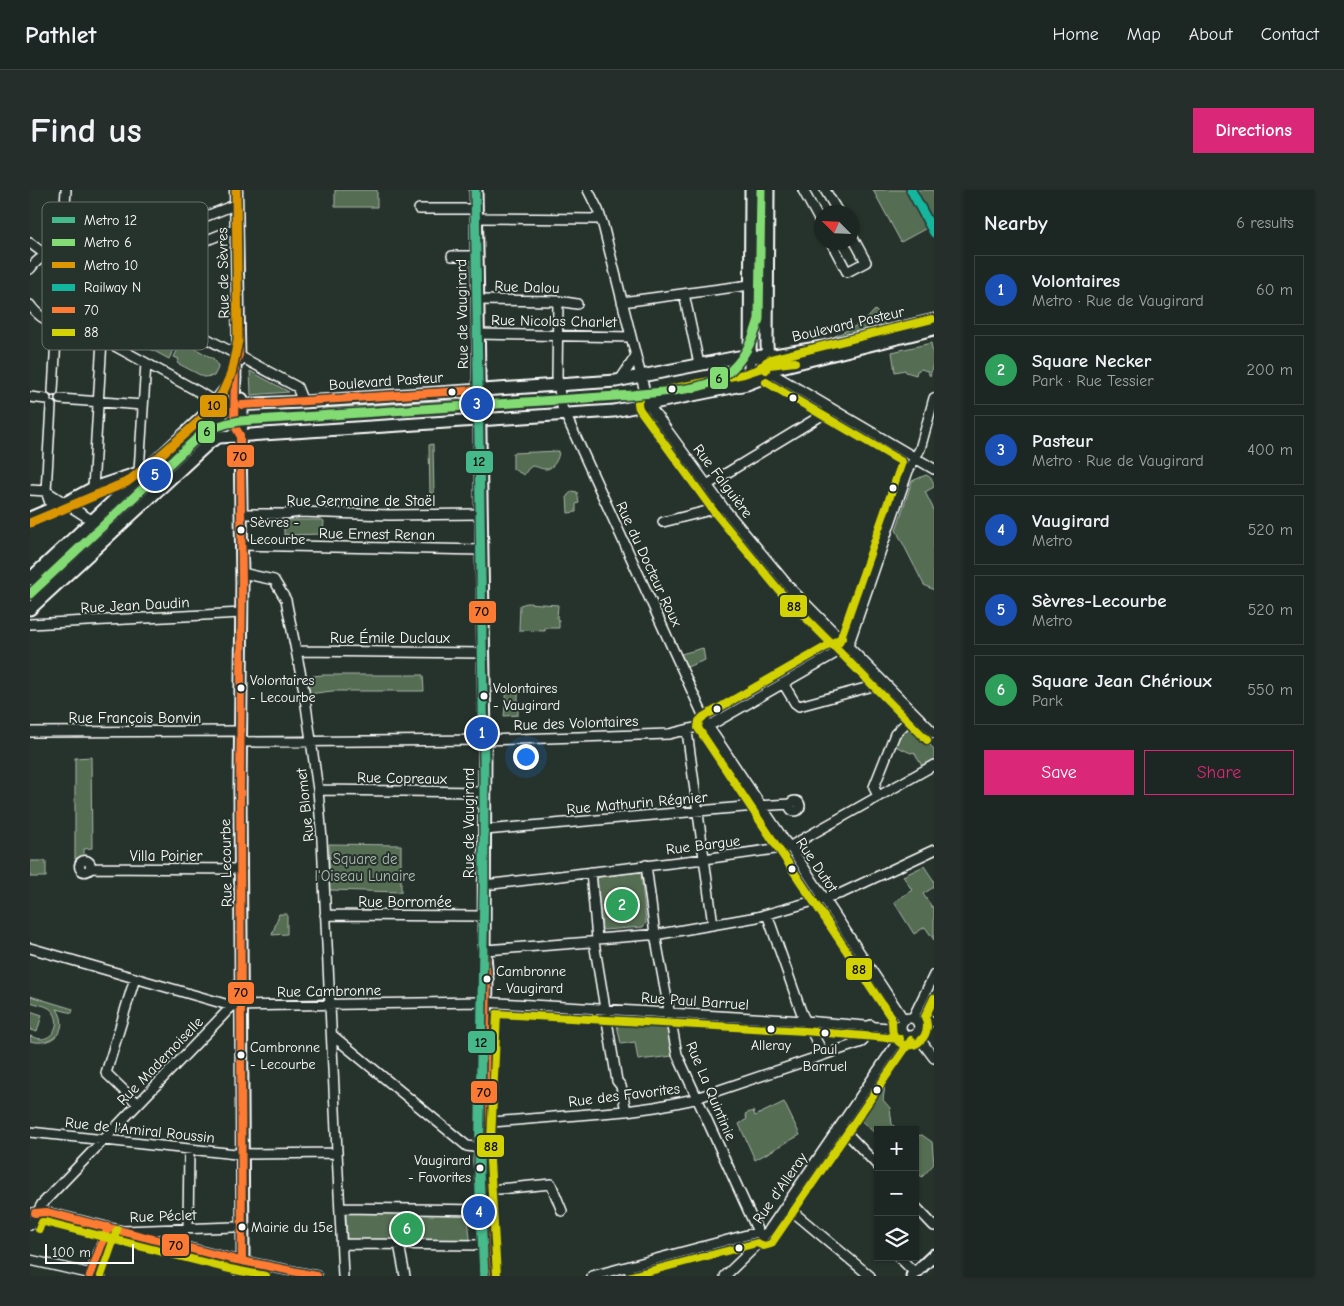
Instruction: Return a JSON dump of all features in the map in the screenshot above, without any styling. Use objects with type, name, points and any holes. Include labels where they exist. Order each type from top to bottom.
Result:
[{"type":"main road","name":"Rue de Sèvres","points":[[234,421],[238,405],[239,355],[236,190]]},
{"type":"main road","name":"Rue de Vaugirard","points":[[476,190],[485,740],[484,950],[487,966],[480,1148],[485,1191],[487,1276]]},
{"type":"main road","points":[[751,190],[750,368],[752,372],[768,374],[768,190]]},
{"type":"main road","name":"Boulevard Pasteur","points":[[214,402],[218,405],[238,405],[303,402],[620,380],[738,357],[768,356],[823,347],[933,324]]},
{"type":"main road","name":"Boulevard Pasteur","points":[[30,609],[211,441],[223,436],[614,411],[744,385],[768,374],[933,324]]},
{"type":"main road","name":"Rue de Sèvres","points":[[239,355],[235,365],[235,378],[242,425],[240,435]]},
{"type":"main road","points":[[30,578],[93,521],[142,471],[206,414],[235,378]]},
{"type":"main road","name":"Rue Lecourbe","points":[[234,421],[234,425],[240,435],[242,545],[242,870],[237,1006],[242,1154],[241,1276]]},
{"type":"main road","points":[[30,518],[65,503],[93,488],[142,471]]},
{"type":"main road","points":[[914,1274],[934,1255]]},
{"type":"street","name":"Rue Falguière","points":[[588,190],[600,218],[648,404],[723,507],[791,589],[934,733]]},
{"type":"street","points":[[803,190],[814,210]]},
{"type":"street","points":[[825,190],[834,205]]},
{"type":"street","points":[[208,215],[237,204]]},
{"type":"street","points":[[419,209],[600,218]]},
{"type":"street","points":[[208,240],[237,228]]},
{"type":"street","points":[[30,243],[42,252]]},
{"type":"street","points":[[835,250],[847,272],[866,262],[859,249]]},
{"type":"street","points":[[452,256],[476,256]]},
{"type":"street","points":[[30,269],[42,258]]},
{"type":"street","points":[[622,302],[750,285]]},
{"type":"street","points":[[684,294],[698,364]]},
{"type":"street","name":"Rue Dalou","points":[[477,300],[558,301],[577,304]]},
{"type":"street","name":"Rue du Docteur Roux","points":[[558,301],[558,385],[565,414],[708,726]]},
{"type":"street","name":"Rue Nicolas Charlet","points":[[477,334],[630,337]]},
{"type":"street","points":[[208,339],[297,387],[303,402]]},
{"type":"street","points":[[53,391],[55,350]]},
{"type":"street","points":[[93,488],[101,350]]},
{"type":"street","points":[[121,350],[214,402]]},
{"type":"street","points":[[620,380],[636,356]]},
{"type":"street","points":[[142,471],[146,363]]},
{"type":"street","points":[[768,374],[934,469]]},
{"type":"street","points":[[53,391],[58,394],[60,399]]},
{"type":"street","points":[[52,509],[46,491],[48,393],[53,391]]},
{"type":"street","points":[[30,397],[58,404],[60,399]]},
{"type":"street","points":[[848,646],[908,471],[920,449],[934,398]]},
{"type":"street","points":[[60,399],[143,405]]},
{"type":"street","points":[[707,485],[832,409]]},
{"type":"street","points":[[30,490],[46,491],[93,521],[117,528]]},
{"type":"street","points":[[663,522],[723,507]]},
{"type":"street","name":"Rue Germaine de Staël","points":[[241,514],[300,512],[389,515],[480,514]]},
{"type":"street","name":"Rue Ernest Renan","points":[[242,545],[481,550]]},
{"type":"street","name":"Rue Blomet","points":[[242,573],[274,580],[286,600],[312,742],[322,840],[344,1276]]},
{"type":"street","name":"Rue Jean Daudin","points":[[30,624],[242,613]]},
{"type":"street","name":"Rue des Volontaires","points":[[241,737],[312,742],[485,740],[669,734],[708,726],[848,646]]},
{"type":"street","name":"Rue Émile Duclaux","points":[[296,651],[483,652]]},
{"type":"street","points":[[783,683],[798,706],[884,683]]},
{"type":"street","points":[[878,797],[874,787],[895,734],[915,714]]},
{"type":"street","name":"Rue Dutot","points":[[708,726],[908,1025]]},
{"type":"street","points":[[687,731],[713,925]]},
{"type":"street","name":"Rue François Bonvin","points":[[30,732],[241,737]]},
{"type":"street","name":"Rue Bargue","points":[[484,885],[789,847],[934,765]]},
{"type":"street","name":"Rue Copreaux","points":[[318,790],[485,792]]},
{"type":"street","name":"Rue Mathurin Régnier","points":[[485,830],[761,805],[791,804]]},
{"type":"street","points":[[484,950],[655,934],[767,914],[842,894],[934,850]]},
{"type":"street","name":"Rue La Quintinie","points":[[646,866],[655,934],[677,1054],[761,1234]]},
{"type":"street","name":"Villa Poirier","points":[[90,868],[242,870]]},
{"type":"street","points":[[591,872],[596,940],[605,1009],[617,1081],[621,1086],[626,1111]]},
{"type":"street","points":[[767,914],[805,1021],[824,1055]]},
{"type":"street","name":"Rue Borromée","points":[[325,915],[484,916]]},
{"type":"street","name":"Rue Cambronne","points":[[30,948],[237,1006],[487,1003]]},
{"type":"street","name":"Rue d'Alleray","points":[[592,1276],[761,1234],[786,1206],[908,1025],[934,976]]},
{"type":"street","points":[[135,978],[106,1073],[138,1104]]},
{"type":"street","name":"Rue Paul Barruel","points":[[487,1003],[871,1025],[908,1025],[934,1021]]},
{"type":"street","name":"Rue Mademoiselle","points":[[30,1225],[33,1213],[138,1104],[237,1006]]},
{"type":"street","name":"Rue des Favorites","points":[[481,1123],[626,1111],[696,1098],[862,1042],[871,1025]]},
{"type":"street","points":[[908,1025],[919,1029],[916,1034],[934,1058]]},
{"type":"street","points":[[332,1035],[467,1146],[480,1148]]},
{"type":"street","points":[[840,1126],[874,1162]]},
{"type":"street","name":"Rue de l'Amiral Roussin","points":[[30,1132],[242,1154],[337,1153]]},
{"type":"street","points":[[188,1228],[189,1150]]},
{"type":"street","points":[[499,1189],[551,1184],[562,1211]]},
{"type":"street","points":[[786,1206],[870,1276]]},
{"type":"street","points":[[340,1208],[484,1210]]},
{"type":"street","points":[[919,1210],[934,1226]]},
{"type":"street","name":"Rue Péclet","points":[[33,1213],[46,1212],[122,1231],[234,1227]]},
{"type":"street","points":[[90,1275],[108,1227]]},
{"type":"street","points":[[122,1231],[242,1261],[317,1276]]},
{"type":"street","points":[[725,1276],[761,1234]]},
{"type":"street","points":[[342,1244],[486,1245]]},
{"type":"street","points":[[399,1244],[405,1276]]},
{"type":"street","points":[[30,1260],[101,1276]]},
{"type":"street","points":[[903,1261],[914,1274]]},
{"type":"street","points":[[626,1267],[635,1276]]},
{"type":"green space","points":[[335,190],[377,190],[377,207],[335,207]]},
{"type":"green space","points":[[873,190],[934,190],[934,224],[901,242]]},
{"type":"green space","points":[[875,310],[881,316],[885,325],[831,338],[864,322]]},
{"type":"green space","points":[[931,343],[934,360],[930,376],[927,371],[921,369],[917,371],[916,375],[905,370],[895,372],[892,352]]},
{"type":"green space","points":[[152,350],[173,350],[169,359]]},
{"type":"green space","points":[[178,350],[198,350],[214,359],[218,368],[214,376],[204,377],[177,363],[179,359],[174,357]]},
{"type":"green space","points":[[250,371],[289,392],[251,395]]},
{"type":"green space","points":[[466,399],[468,401],[321,410],[323,408]]},
{"type":"green space","points":[[458,410],[458,412],[322,420],[322,418]]},
{"type":"green space","points":[[433,444],[434,493],[430,493],[429,445]]},
{"type":"green space","points":[[559,451],[558,457],[551,468],[543,469],[532,466],[524,475],[513,469],[513,453]]},
{"type":"green space","points":[[926,475],[932,480],[934,485],[934,487],[925,492],[934,510],[934,590],[924,585],[896,530],[912,481]]},
{"type":"green space","points":[[572,491],[577,492],[579,503],[576,504],[576,512],[568,513],[567,496]]},
{"type":"green space","points":[[284,520],[322,520],[324,521],[323,534],[284,535]]},
{"type":"green space","points":[[527,603],[558,605],[557,619],[559,620],[559,628],[545,628],[545,631],[519,630],[520,605]]},
{"type":"green space","points":[[703,648],[705,660],[687,667],[681,654]]},
{"type":"green space","points":[[322,675],[423,675],[424,691],[332,691],[308,694],[305,677]]},
{"type":"green space","points":[[518,688],[518,715],[504,716],[507,689]]},
{"type":"green space","points":[[906,729],[914,729],[934,749],[934,759],[922,766],[914,752],[911,753],[895,746],[899,736]]},
{"type":"green space","points":[[91,757],[92,848],[84,849],[84,856],[75,859],[75,758]]},
{"type":"green space","name":"Square de l'Oiseau Lunaire","points":[[329,844],[401,845],[401,892],[329,890]]},
{"type":"green space","points":[[30,861],[46,861],[46,877],[30,877]]},
{"type":"green space","points":[[924,866],[934,881],[934,887],[923,894],[932,907],[934,907],[934,940],[925,927],[914,934],[894,902],[912,890],[903,876]]},
{"type":"green space","points":[[641,873],[646,923],[643,927],[602,929],[597,878]]},
{"type":"green space","points":[[279,914],[287,914],[287,934],[272,935]]},
{"type":"green space","points":[[30,996],[73,1009],[72,1013],[57,1009],[62,1024],[57,1035],[52,1039],[38,1042],[30,1041],[30,1036],[42,1039],[51,1035],[56,1026],[56,1016],[49,1008],[30,1002]]},
{"type":"green space","points":[[30,1011],[42,1015],[37,1032],[30,1030]]},
{"type":"green space","points":[[622,1019],[662,1022],[668,1026],[673,1056],[638,1060],[635,1042],[621,1044],[617,1025]]},
{"type":"green space","points":[[881,1081],[885,1085],[883,1100],[890,1108],[892,1124],[894,1126],[874,1126],[874,1132],[856,1116]]},
{"type":"green space","points":[[784,1102],[800,1135],[755,1160],[739,1124],[747,1119],[745,1114],[753,1111],[755,1116]]},
{"type":"green space","points":[[919,1135],[922,1135],[932,1142],[934,1164],[922,1177],[919,1174]]},
{"type":"green space","points":[[346,1212],[466,1214],[468,1216],[470,1239],[468,1241],[347,1240]]},
{"type":"tunnel","points":[[488,1190],[499,1189]]},
{"type":"metro line","name":"10","points":[[30,523],[127,482],[198,422],[223,392],[231,374],[238,341],[236,190]]},
{"type":"metro line","name":"12","points":[[475,190],[484,763],[484,886],[479,1172],[484,1276]]},
{"type":"metro line","name":"6","points":[[30,594],[197,438],[207,431],[223,425],[240,421],[676,391],[712,382],[727,374],[739,361],[750,343],[759,319],[761,190]]},
{"type":"rail line","name":"N","points":[[911,190],[934,233]]},
{"type":"transit line","name":"70","points":[[236,190],[239,355],[235,365],[234,425],[240,435],[242,582],[240,790],[242,1261]]},
{"type":"transit line","name":"88","points":[[927,740],[783,595],[715,513],[640,410],[638,403],[639,399],[645,394],[744,374],[762,368],[771,359],[932,319]]},
{"type":"transit line","name":"88","points":[[766,370],[761,366],[795,362]]},
{"type":"transit line","name":"88","points":[[766,382],[902,462],[839,643]]},
{"type":"transit line","name":"70","points":[[478,390],[485,740],[484,944],[487,979],[485,1078],[480,1161],[487,1276]]},
{"type":"transit line","name":"70","points":[[242,405],[478,390]]},
{"type":"transit line","name":"88","points":[[843,637],[703,717],[699,721],[698,728],[890,1016],[894,1036],[902,1044],[914,1045],[923,1037],[927,1024],[925,1017],[934,998]]},
{"type":"transit line","name":"88","points":[[497,1275],[490,1161],[497,1014],[804,1031],[900,1039]]},
{"type":"transit line","name":"88","points":[[631,1276],[757,1243],[764,1246],[771,1244],[911,1040]]},
{"type":"transit line","name":"70","points":[[35,1213],[46,1212],[232,1259],[317,1276]]},
{"type":"transit line","name":"88","points":[[39,1229],[42,1222],[45,1222],[230,1269],[266,1276]]},
{"type":"transit line","name":"70","points":[[90,1276],[108,1227]]},
{"type":"transit line","name":"88","points":[[101,1276],[117,1230]]},
{"type":"place","name":"Pasteur","points":[[477,404]]},
{"type":"place","name":"Sèvres-Lecourbe","points":[[155,475]]},
{"type":"place","name":"Sèvres - Lecourbe","points":[[241,530]]},
{"type":"place","name":"Volontaires - Lecourbe","points":[[241,688]]},
{"type":"place","name":"Volontaires - Vaugirard","points":[[484,696]]},
{"type":"place","name":"Volontaires","points":[[482,733]]},
{"type":"place","name":"Square Necker","points":[[622,905]]},
{"type":"place","name":"Cambronne - Vaugirard","points":[[487,979]]},
{"type":"place","name":"Alleray","points":[[771,1029]]},
{"type":"place","name":"Paul Barruel","points":[[825,1033]]},
{"type":"place","name":"Cambronne - Lecourbe","points":[[241,1055]]},
{"type":"place","name":"Vaugirard - Favorites","points":[[480,1168]]},
{"type":"place","name":"Vaugirard","points":[[479,1212]]},
{"type":"place","name":"Mairie du 15e","points":[[242,1227]]},
{"type":"place","name":"Square Jean Chérioux","points":[[407,1229]]}]
